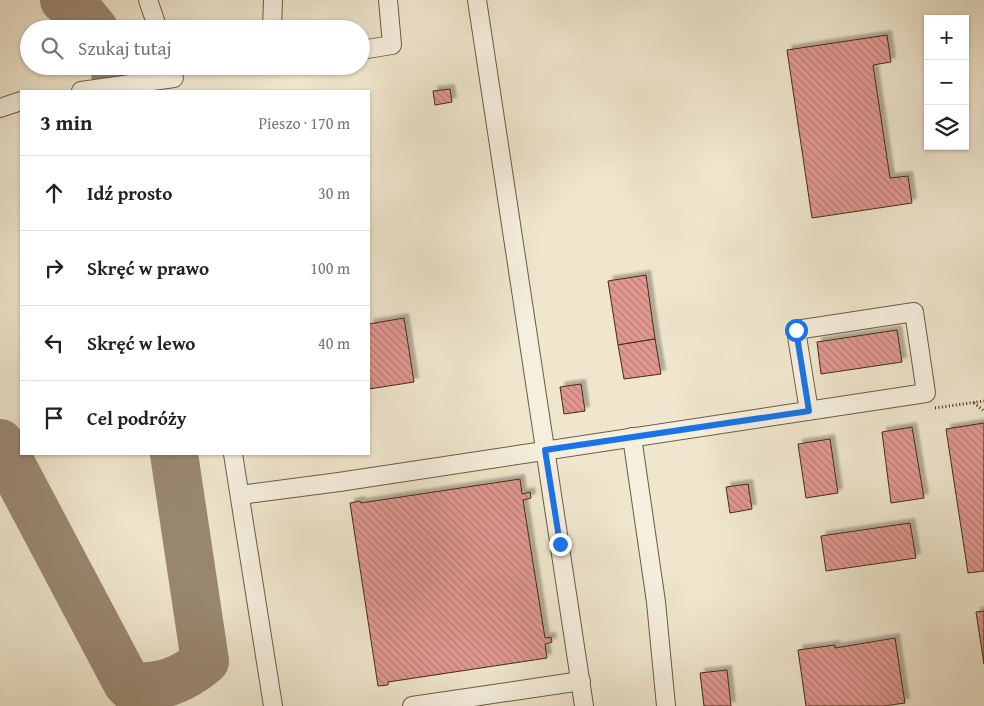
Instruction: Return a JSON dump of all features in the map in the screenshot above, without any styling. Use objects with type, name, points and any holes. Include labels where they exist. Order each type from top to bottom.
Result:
[{"type":"lane","points":[[148,0],[155,20]]},
{"type":"lane","points":[[272,20],[273,0]]},
{"type":"lane","points":[[370,49],[392,46],[388,0]]},
{"type":"lane","points":[[477,0],[584,706]]},
{"type":"lane","points":[[89,90],[173,78]]},
{"type":"lane","points":[[0,108],[20,101]]},
{"type":"lane","points":[[240,495],[809,411],[926,393],[914,312],[796,330],[809,411]]},
{"type":"lane","points":[[632,437],[656,602],[666,706]]},
{"type":"lane","points":[[233,455],[273,706]]},
{"type":"lane","points":[[412,706],[581,681]]},
{"type":"path","points":[[929,409],[984,402]]},
{"type":"path","points":[[974,403],[984,411]]},
{"type":"building","points":[[887,35],[891,62],[873,65],[890,178],[908,176],[912,203],[812,218],[787,50]]},
{"type":"building","points":[[450,89],[452,102],[435,105],[433,91]]},
{"type":"building","points":[[646,275],[655,339],[618,345],[608,281]]},
{"type":"building","points":[[404,318],[414,382],[370,389],[370,324]]},
{"type":"building","points":[[897,330],[902,362],[821,374],[817,342]]},
{"type":"building","points":[[655,339],[661,374],[624,379],[618,345]]},
{"type":"building","points":[[581,384],[585,411],[564,414],[560,387]]},
{"type":"building","points":[[984,423],[984,571],[968,573],[946,429]]},
{"type":"building","points":[[912,427],[924,498],[891,503],[882,432]]},
{"type":"building","points":[[830,439],[838,493],[806,498],[798,444]]},
{"type":"building","points":[[520,479],[522,494],[530,492],[531,498],[523,500],[545,638],[551,637],[552,642],[545,644],[547,658],[388,682],[388,685],[378,686],[350,503],[360,501],[361,503]]},
{"type":"building","points":[[748,484],[752,509],[730,513],[726,487]]},
{"type":"building","points":[[910,523],[916,558],[826,571],[821,536]]},
{"type":"building","points":[[984,611],[984,664],[976,612]]},
{"type":"building","points":[[895,638],[905,703],[884,706],[806,706],[798,650],[835,645],[835,648]]},
{"type":"building","points":[[727,670],[731,706],[704,706],[700,673]]},
{"type":"taxiway","points":[[64,0],[79,11],[86,20]]},
{"type":"taxiway","points":[[115,75],[118,90]]},
{"type":"taxiway","points":[[0,443],[130,686],[151,686],[170,682],[188,674],[205,661],[174,455]]},
{"type":"route","points":[[560,544],[545,450],[809,411],[796,330]]}]
